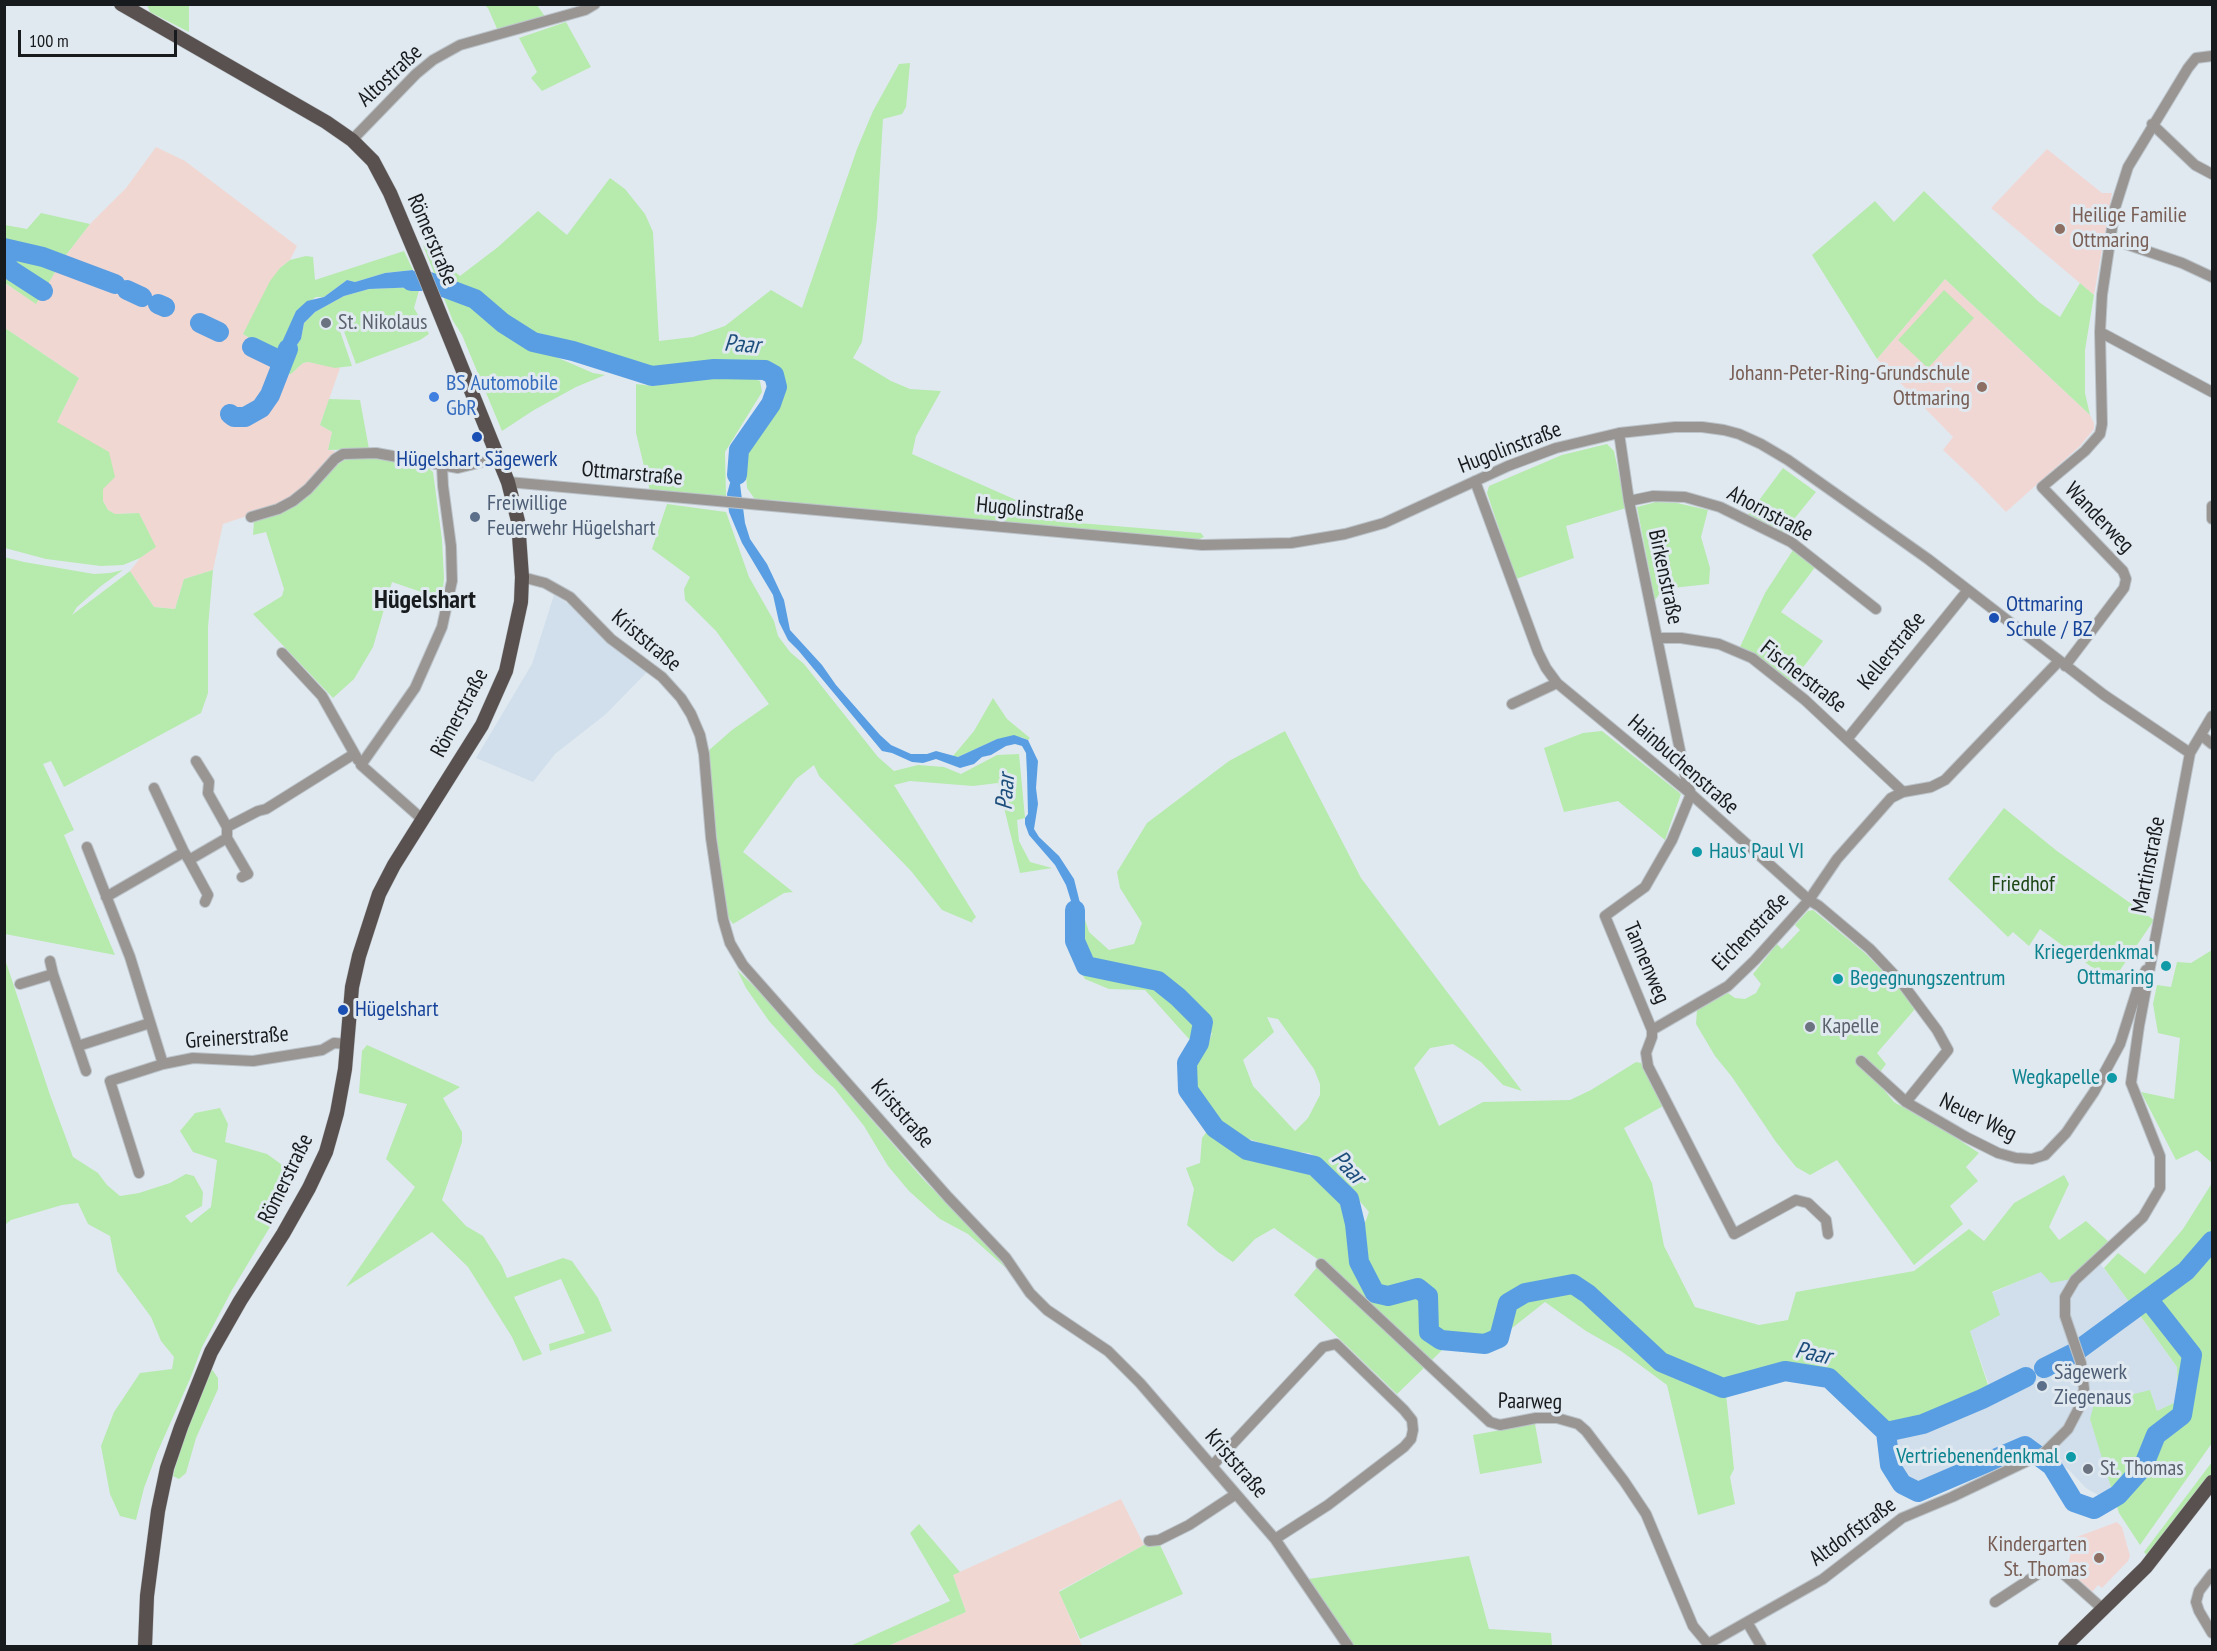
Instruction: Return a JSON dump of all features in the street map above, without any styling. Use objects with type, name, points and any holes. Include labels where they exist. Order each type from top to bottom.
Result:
[{"type":"main road","name":"Römerstraße","points":[[121,4],[326,122],[352,140],[373,161],[419,262],[508,482],[518,521],[522,577],[521,602],[506,671],[482,725],[422,819],[379,894],[359,956],[352,987],[337,1113],[326,1152],[283,1234],[246,1291],[211,1352],[196,1386],[171,1457],[158,1511],[147,1596],[145,1647]]},
{"type":"main road","points":[[2065,1647],[2104,1610],[2164,1546],[2212,1482]]},
{"type":"street","name":"Altostraße","points":[[352,140],[433,60],[460,45],[585,10],[595,4]]},
{"type":"street","name":"Wanderweg","points":[[2062,664],[2124,588],[2126,579],[2123,571],[2042,487],[2085,451],[2100,434],[2102,424],[2100,332],[2102,296],[2120,187],[2128,167],[2152,124],[2196,58],[2212,56]]},
{"type":"street","points":[[2152,124],[2195,165],[2212,174]]},
{"type":"street","points":[[2110,239],[2182,263],[2212,278]]},
{"type":"street","points":[[2100,332],[2212,392]]},
{"type":"street","name":"Hugolinstraße","points":[[752,505],[1202,545],[1291,543],[1345,534],[1384,523],[1508,466],[1556,448],[1619,433],[1675,427],[1702,427],[1739,434],[1788,460],[1866,514],[2104,695],[2190,753]]},
{"type":"street","name":"Birkenstraße","points":[[1619,433],[1629,501],[1675,729],[1691,794]]},
{"type":"street","points":[[250,517],[278,509],[293,501],[308,489],[335,459],[343,454],[376,453],[458,468],[499,458]]},
{"type":"street","points":[[361,765],[415,688],[442,627],[452,581],[451,546],[442,466]]},
{"type":"street","name":"Hainbuchenstraße","points":[[1475,481],[1538,652],[1557,683],[1691,794],[1809,900],[1854,935],[1902,983],[1937,1030],[1948,1050],[1906,1102]]},
{"type":"street","name":"Ottmarstraße","points":[[508,482],[752,505]]},
{"type":"street","name":"Ahornstraße","points":[[1629,501],[1653,496],[1685,497],[1720,507],[1791,542],[1876,609]]},
{"type":"street","points":[[2212,506],[2212,519]]},
{"type":"street","name":"Kriststraße","points":[[522,577],[545,583],[570,597],[610,639],[662,677],[681,698],[691,714],[700,735],[704,754],[711,838],[723,919],[730,943],[743,965],[948,1197],[1006,1258],[1030,1293],[1047,1310],[1108,1352],[1140,1383],[1275,1539],[1347,1647]]},
{"type":"street","name":"Kellerstraße","points":[[1848,738],[1968,590]]},
{"type":"street","name":"Fischerstraße","points":[[1658,638],[1681,638],[1719,644],[1752,658],[1848,738],[1903,792]]},
{"type":"street","points":[[282,653],[322,696],[361,765],[422,819]]},
{"type":"street","name":"Eichenstraße","points":[[1652,1030],[1728,986],[1755,960],[1809,900],[1837,860],[1891,798],[1903,792],[1931,787],[1946,780],[2062,664]]},
{"type":"street","points":[[1512,704],[1557,683]]},
{"type":"street","name":"Martinstraße","points":[[2139,1026],[2190,753],[2212,716]]},
{"type":"street","points":[[2201,735],[2212,744]]},
{"type":"street","points":[[106,897],[227,833],[258,811],[266,809],[354,754]]},
{"type":"street","points":[[196,761],[208,782],[208,793],[248,874]]},
{"type":"street","points":[[154,788],[186,856],[208,895],[205,902]]},
{"type":"street","name":"Tannenweg","points":[[1652,1030],[1605,916],[1645,887],[1672,840],[1691,794]]},
{"type":"street","name":"Greinerstraße","points":[[87,847],[130,957],[164,1064]]},
{"type":"street","name":"Neuer Weg","points":[[1861,1061],[1906,1102],[1958,1133],[1998,1153],[2016,1158],[2032,1159],[2044,1155],[2066,1133],[2094,1092],[2120,1044],[2139,984],[2154,953]]},
{"type":"street","points":[[50,961],[86,1071]]},
{"type":"street","points":[[20,984],[53,974]]},
{"type":"street","points":[[78,1046],[150,1023]]},
{"type":"street","name":"Altdorfstraße","points":[[1708,1645],[1823,1579],[1902,1518],[2044,1453],[2068,1429],[2081,1404],[2084,1389],[2081,1363],[2065,1316],[2065,1297],[2075,1280],[2143,1217],[2160,1188],[2160,1156],[2131,1083],[2139,1026]]},
{"type":"street","points":[[1652,1030],[1646,1053],[1648,1066],[1734,1234],[1796,1200],[1808,1203],[1826,1220],[1828,1234]]},
{"type":"street","name":"Greinerstraße","points":[[139,1173],[110,1081],[164,1064],[193,1058],[253,1061],[322,1050],[334,1043],[346,1044]]},
{"type":"street","name":"Paarweg","points":[[1321,1264],[1490,1422],[1500,1425],[1536,1418],[1557,1418],[1578,1424],[1586,1431],[1646,1514],[1693,1626],[1708,1645]]},
{"type":"street","points":[[1212,1466],[1323,1347],[1336,1344],[1404,1410],[1412,1420],[1413,1430],[1411,1439],[1404,1447],[1328,1504],[1275,1539]]},
{"type":"street","points":[[1149,1541],[1159,1540],[1190,1525],[1236,1494]]},
{"type":"street","points":[[1995,1602],[2044,1570],[2058,1569],[2104,1610]]},
{"type":"street","points":[[2212,1574],[2199,1591],[2196,1602],[2212,1633]]},
{"type":"street","points":[[1747,1622],[1761,1647]]},
{"type":"shaded area","points":[[156,147],[185,161],[297,246],[290,260],[280,268],[243,334],[278,356],[274,371],[278,373],[287,376],[303,363],[308,362],[340,368],[320,425],[332,432],[328,450],[335,451],[333,455],[309,483],[280,505],[223,524],[213,570],[184,579],[175,609],[154,607],[130,571],[140,558],[155,547],[139,513],[115,514],[108,510],[103,501],[103,489],[57,422],[79,378],[5,328],[4,283],[36,303],[63,259],[90,224],[126,188]]},
{"type":"shaded area","name":"Heilige Familie Ottmaring","points":[[2047,149],[2102,193],[2112,193],[2094,295],[1991,208]]},
{"type":"shaded area","name":"Johann-Peter-Ring-Grundschule Ottmaring","points":[[1945,279],[2090,415],[2094,423],[2094,429],[2080,446],[2006,512],[1943,450],[1953,437],[1877,359]]},
{"type":"shaded area","points":[[554,595],[570,605],[602,637],[647,672],[606,714],[555,754],[533,782],[476,758],[532,664]]},
{"type":"shaded area","points":[[2095,1257],[2177,1367],[2178,1401],[2157,1411],[2150,1390],[2090,1419],[2109,1477],[2113,1504],[2086,1488],[2069,1470],[2014,1444],[1918,1487],[1898,1468],[1892,1439],[1994,1399],[1970,1331],[1992,1293],[2041,1271]]},
{"type":"shaded area","points":[[1121,1499],[1144,1545],[1059,1591],[1082,1646],[888,1646],[966,1612],[953,1575]]},
{"type":"shaded area","name":"Kindergarten St. Thomas","points":[[2117,1522],[2122,1527],[2130,1556],[2102,1588],[2098,1585],[2092,1592],[2067,1569],[2074,1538]]},
{"type":"green space","points":[[147,5],[189,5],[189,32],[150,12]]},
{"type":"green space","points":[[484,5],[537,5],[546,18],[498,31],[488,8]]},
{"type":"green space","points":[[566,22],[591,67],[542,91],[531,78],[537,72],[519,38]]},
{"type":"green space","points":[[910,63],[906,107],[902,114],[883,119],[877,219],[866,311],[862,342],[853,358],[891,381],[910,389],[941,391],[916,436],[912,454],[1066,522],[1201,533],[1204,537],[1197,540],[758,500],[747,488],[745,460],[752,437],[761,422],[773,410],[785,385],[773,371],[760,366],[705,364],[659,369],[539,333],[542,351],[593,373],[605,375],[576,387],[502,431],[462,335],[453,321],[423,245],[460,276],[498,247],[538,211],[567,235],[610,178],[625,189],[645,214],[653,232],[659,341],[693,337],[725,326],[771,290],[802,308],[857,149],[873,111],[899,64]]},
{"type":"green space","points":[[1924,191],[2039,302],[2060,317],[2080,283],[2094,295],[2085,350],[2085,393],[2090,415],[1945,279],[1877,359],[1812,255],[1875,201],[1894,222]]},
{"type":"green space","points":[[41,213],[90,224],[63,259],[36,304],[5,283],[5,225],[27,229]]},
{"type":"green space","points":[[404,251],[413,270],[385,273],[355,282],[347,280],[324,297],[316,297],[296,311],[278,356],[243,334],[270,281],[290,260],[306,256],[313,257],[315,280]]},
{"type":"green space","points":[[420,287],[414,308],[429,334],[420,340],[356,364],[342,326],[340,331],[352,366],[335,368],[308,362],[303,363],[291,374],[283,374],[288,358],[301,339],[304,323],[315,312],[344,296],[369,289]]},
{"type":"green space","points":[[1944,290],[1974,318],[1928,368],[1898,340]]},
{"type":"green space","points":[[5,328],[79,378],[57,422],[109,452],[115,477],[103,489],[103,501],[108,510],[115,514],[139,513],[156,547],[140,558],[123,565],[101,566],[46,559],[5,548]]},
{"type":"green space","points":[[699,376],[747,376],[760,381],[762,392],[725,452],[726,496],[650,491],[636,433],[636,384],[653,386]]},
{"type":"green space","points":[[329,399],[360,400],[369,449],[328,450],[332,432],[320,425]]},
{"type":"green space","points":[[1607,444],[1614,451],[1626,508],[1566,526],[1574,558],[1516,579],[1487,493],[1489,486],[1562,455]]},
{"type":"green space","points":[[365,456],[428,468],[433,472],[442,540],[444,578],[442,599],[392,582],[373,647],[354,679],[333,698],[253,614],[282,596],[284,589],[266,532],[253,535],[254,520],[286,509],[329,470],[346,459]]},
{"type":"green space","points":[[1783,468],[1816,492],[1782,534],[1748,515]]},
{"type":"green space","points":[[1656,502],[1677,503],[1708,510],[1701,537],[1710,568],[1709,584],[1663,589],[1655,600],[1637,507]]},
{"type":"green space","points":[[667,504],[726,512],[749,577],[774,621],[778,636],[790,652],[804,664],[878,757],[894,771],[918,765],[944,767],[961,774],[997,755],[1019,754],[1025,818],[1017,820],[1019,841],[1030,862],[1052,868],[1020,873],[998,783],[973,786],[910,781],[894,785],[976,917],[973,923],[942,910],[911,871],[819,776],[814,765],[796,779],[743,852],[793,892],[784,893],[733,924],[728,917],[723,886],[708,751],[732,730],[769,704],[716,631],[685,600],[684,589],[690,577],[652,549]]},
{"type":"green space","points":[[1793,550],[1816,566],[1781,612],[1823,641],[1792,682],[1740,647],[1765,593]]},
{"type":"green space","points":[[4,557],[94,574],[123,570],[77,607],[72,615],[130,571],[154,607],[175,609],[184,579],[213,570],[208,627],[208,693],[201,713],[64,787],[51,761],[43,764],[74,830],[64,835],[115,955],[5,934]]},
{"type":"green space","points":[[993,698],[1007,719],[1030,738],[1028,740],[1021,737],[997,739],[958,757],[953,756],[974,731]]},
{"type":"green space","points":[[1285,731],[1361,878],[1522,1091],[1503,1085],[1481,1062],[1453,1044],[1430,1048],[1414,1068],[1439,1126],[1483,1102],[1570,1100],[1591,1090],[1636,1062],[1641,1063],[1663,1106],[1624,1128],[1652,1183],[1664,1246],[1695,1307],[1759,1325],[1788,1320],[1796,1292],[1914,1271],[1969,1229],[1984,1241],[2014,1203],[2064,1175],[2069,1184],[2049,1227],[2059,1240],[2086,1221],[2111,1244],[2071,1279],[2051,1283],[2041,1272],[1992,1292],[2000,1315],[1970,1331],[1989,1388],[1937,1413],[1893,1429],[1826,1372],[1786,1366],[1726,1382],[1716,1387],[1726,1394],[1734,1469],[1730,1477],[1735,1504],[1698,1515],[1667,1385],[1621,1351],[1586,1331],[1545,1302],[1507,1332],[1507,1316],[1511,1306],[1530,1294],[1524,1286],[1505,1294],[1494,1326],[1488,1336],[1466,1338],[1435,1331],[1433,1321],[1435,1292],[1426,1282],[1418,1280],[1406,1282],[1389,1289],[1378,1287],[1362,1249],[1362,1231],[1369,1212],[1341,1179],[1309,1153],[1286,1151],[1236,1135],[1218,1125],[1203,1107],[1191,1086],[1191,1068],[1209,1042],[1212,1033],[1189,1039],[1145,990],[1109,989],[1085,979],[1069,952],[1070,934],[1079,938],[1081,907],[1089,932],[1109,950],[1134,944],[1142,923],[1120,888],[1117,872],[1147,823],[1229,761]],"holes":[[[1267,1017],[1278,1019],[1314,1069],[1320,1084],[1320,1095],[1308,1118],[1295,1131],[1253,1086],[1243,1060],[1274,1032]]]},
{"type":"green space","points":[[1602,731],[1681,794],[1665,840],[1618,801],[1564,812],[1544,748],[1583,733]]},
{"type":"green space","name":"Friedhof","points":[[2004,808],[2057,851],[2154,920],[2112,982],[2040,929],[2029,946],[2013,932],[2008,937],[1948,879]]},
{"type":"green space","points":[[1813,910],[1866,954],[1899,988],[1915,1009],[1877,1053],[1886,1064],[1875,1079],[1894,1102],[1979,1153],[1966,1167],[1978,1181],[1950,1206],[1963,1224],[1914,1265],[1837,1160],[1810,1175],[1796,1167],[1715,1056],[1696,1024],[1697,1010],[1728,993],[1735,998],[1745,999],[1756,993],[1761,984],[1753,974],[1777,944],[1782,949],[1800,930],[1795,925],[1808,911]]},
{"type":"green space","points":[[2212,950],[2212,1163],[2197,1150],[2176,1160],[2141,1092],[2174,1099],[2180,1038],[2158,1033],[2153,1004],[2157,985],[2171,987],[2177,962],[2191,963]]},
{"type":"green space","points":[[4,956],[73,1157],[98,1173],[120,1196],[139,1193],[170,1183],[186,1174],[194,1176],[203,1192],[202,1206],[185,1216],[191,1223],[211,1207],[217,1160],[193,1152],[180,1131],[195,1113],[220,1108],[228,1124],[225,1142],[267,1154],[292,1172],[282,1207],[232,1290],[202,1347],[157,1453],[144,1488],[136,1520],[120,1516],[110,1494],[101,1446],[114,1412],[140,1373],[172,1369],[174,1357],[161,1341],[151,1317],[117,1271],[110,1236],[88,1224],[78,1203],[62,1205],[11,1220],[5,1225]]},
{"type":"green space","points":[[737,970],[766,998],[923,1179],[991,1249],[1008,1270],[968,1234],[940,1219],[909,1191],[888,1166],[864,1126],[834,1088],[815,1072],[769,1021],[746,988]]},
{"type":"green space","points":[[367,1045],[460,1087],[443,1098],[462,1132],[462,1142],[442,1200],[466,1226],[483,1236],[507,1278],[563,1258],[572,1261],[598,1298],[612,1331],[550,1351],[549,1344],[585,1333],[561,1279],[514,1297],[542,1354],[523,1361],[512,1337],[468,1267],[432,1232],[346,1287],[415,1187],[386,1159],[407,1104],[359,1093],[362,1051]]},
{"type":"green space","points":[[1208,1130],[1244,1152],[1311,1170],[1342,1203],[1350,1222],[1350,1250],[1371,1292],[1384,1299],[1417,1293],[1425,1302],[1423,1327],[1429,1337],[1446,1346],[1431,1361],[1320,1261],[1274,1228],[1255,1239],[1233,1262],[1187,1225],[1194,1189],[1186,1168],[1200,1163],[1202,1138]]},
{"type":"green space","points":[[2212,1183],[2212,1241],[2199,1256],[2133,1307],[2104,1268],[2118,1253],[2145,1274],[2183,1229]]},
{"type":"green space","points":[[2212,1253],[2212,1443],[2140,1545],[2119,1513],[2090,1419],[2094,1404],[2150,1390],[2157,1411],[2178,1401],[2177,1367],[2139,1314],[2201,1268]]},
{"type":"green space","points":[[1318,1266],[1427,1365],[1397,1394],[1294,1295]]},
{"type":"green space","points":[[211,1368],[218,1378],[218,1389],[196,1438],[186,1473],[179,1479],[173,1476],[185,1429]]},
{"type":"green space","points":[[1535,1424],[1542,1463],[1480,1474],[1473,1435]]},
{"type":"green space","points":[[2212,1462],[2212,1477],[2149,1558],[2144,1552]]},
{"type":"green space","points":[[919,1524],[960,1572],[953,1575],[966,1612],[888,1646],[850,1646],[950,1601],[910,1533]]},
{"type":"green space","points":[[1144,1545],[1160,1545],[1183,1594],[1080,1639],[1059,1592]]},
{"type":"green space","points":[[1469,1556],[1489,1629],[1551,1633],[1552,1646],[1353,1646],[1308,1579]]},
{"type":"water","points":[[413,270],[420,287],[369,289],[344,296],[315,312],[304,323],[301,339],[288,358],[283,374],[274,371],[283,340],[296,311],[307,301],[324,297],[347,280],[355,282],[385,273]]},
{"type":"water","points":[[271,383],[279,386],[275,401],[267,411],[241,422],[228,418],[232,410],[240,413],[260,401]]},
{"type":"water","points":[[739,450],[745,523],[750,539],[767,564],[784,600],[790,630],[880,735],[891,745],[911,754],[927,754],[936,751],[958,757],[997,739],[1014,735],[1028,740],[1038,761],[1036,788],[1038,804],[1034,829],[1059,856],[1074,879],[1081,907],[1079,938],[1070,934],[1071,901],[1066,885],[1055,865],[1029,835],[1025,824],[1028,814],[1027,773],[1026,753],[1022,746],[1015,744],[1006,746],[991,755],[982,757],[974,764],[960,768],[936,759],[923,763],[912,762],[882,751],[788,640],[779,622],[773,595],[742,543],[729,512],[727,494]]},
{"type":"waterway","points":[[4,248],[43,257],[115,284]]},
{"type":"waterway","name":"Paar","points":[[4,263],[12,271],[43,291]]},
{"type":"waterway","name":"Paar","points":[[411,281],[427,281],[475,299],[503,323],[533,342],[573,351],[652,376],[714,369],[765,370],[774,375],[777,387],[771,404],[739,450],[737,475]]},
{"type":"waterway","points":[[127,290],[142,297]]},
{"type":"waterway","points":[[158,304],[165,307]]},
{"type":"waterway","points":[[200,323],[219,332]]},
{"type":"waterway","points":[[252,347],[283,362]]},
{"type":"waterway","name":"Paar","points":[[230,414],[234,417],[245,417],[261,408],[270,395],[288,349]]},
{"type":"waterway","name":"Paar","points":[[1075,910],[1075,941],[1086,966],[1158,981],[1203,1022],[1199,1043],[1187,1063],[1188,1090],[1215,1128],[1247,1150],[1315,1166],[1349,1199],[1355,1224],[1359,1262],[1375,1293],[1388,1296],[1418,1288],[1428,1296],[1429,1332],[1441,1340],[1485,1344],[1499,1338],[1508,1303],[1525,1293],[1573,1284],[1588,1294],[1661,1362],[1723,1388],[1785,1371],[1829,1378],[1886,1432],[1923,1424],[2026,1377]]},
{"type":"waterway","name":"Paar","points":[[2044,1368],[2074,1353],[2186,1271],[2212,1241]]},
{"type":"waterway","name":"Paar","points":[[1886,1432],[1890,1465],[1902,1484],[1918,1492],[2025,1446],[2052,1466],[2074,1502],[2094,1509],[2118,1495],[2143,1467],[2156,1435],[2182,1415],[2192,1355],[2148,1299]]},
{"type":"place","name":"Heilige Familie Ottmaring","points":[[2060,229]]},
{"type":"place","name":"St. Nikolaus","points":[[326,323]]},
{"type":"place","name":"Johann-Peter-Ring-Grundschule Ottmaring","points":[[1982,387]]},
{"type":"place","name":"BS Automobile GbR","points":[[434,397]]},
{"type":"place","name":"Hügelshart Sägewerk","points":[[477,437]]},
{"type":"place","name":"Freiwillige Feuerwehr Hügelshart","points":[[475,517]]},
{"type":"place","name":"Ottmaring Schule / BZ","points":[[1994,618]]},
{"type":"place","name":"Haus Paul VI","points":[[1697,852]]},
{"type":"place","name":"Kriegerdenkmal Ottmaring","points":[[2166,966]]},
{"type":"place","name":"Begegnungszentrum","points":[[1838,979]]},
{"type":"place","name":"Hügelshart","points":[[343,1010]]},
{"type":"place","name":"Kapelle","points":[[1810,1027]]},
{"type":"place","name":"Wegkapelle","points":[[2112,1078]]},
{"type":"place","name":"Sägewerk Ziegenaus","points":[[2042,1386]]},
{"type":"place","name":"Vertriebenendenkmal","points":[[2071,1457]]},
{"type":"place","name":"St. Thomas","points":[[2088,1469]]},
{"type":"place","name":"Kindergarten St. Thomas","points":[[2099,1558]]},
{"type":"district","name":"Hügelshart","points":[[425,601]]}]
